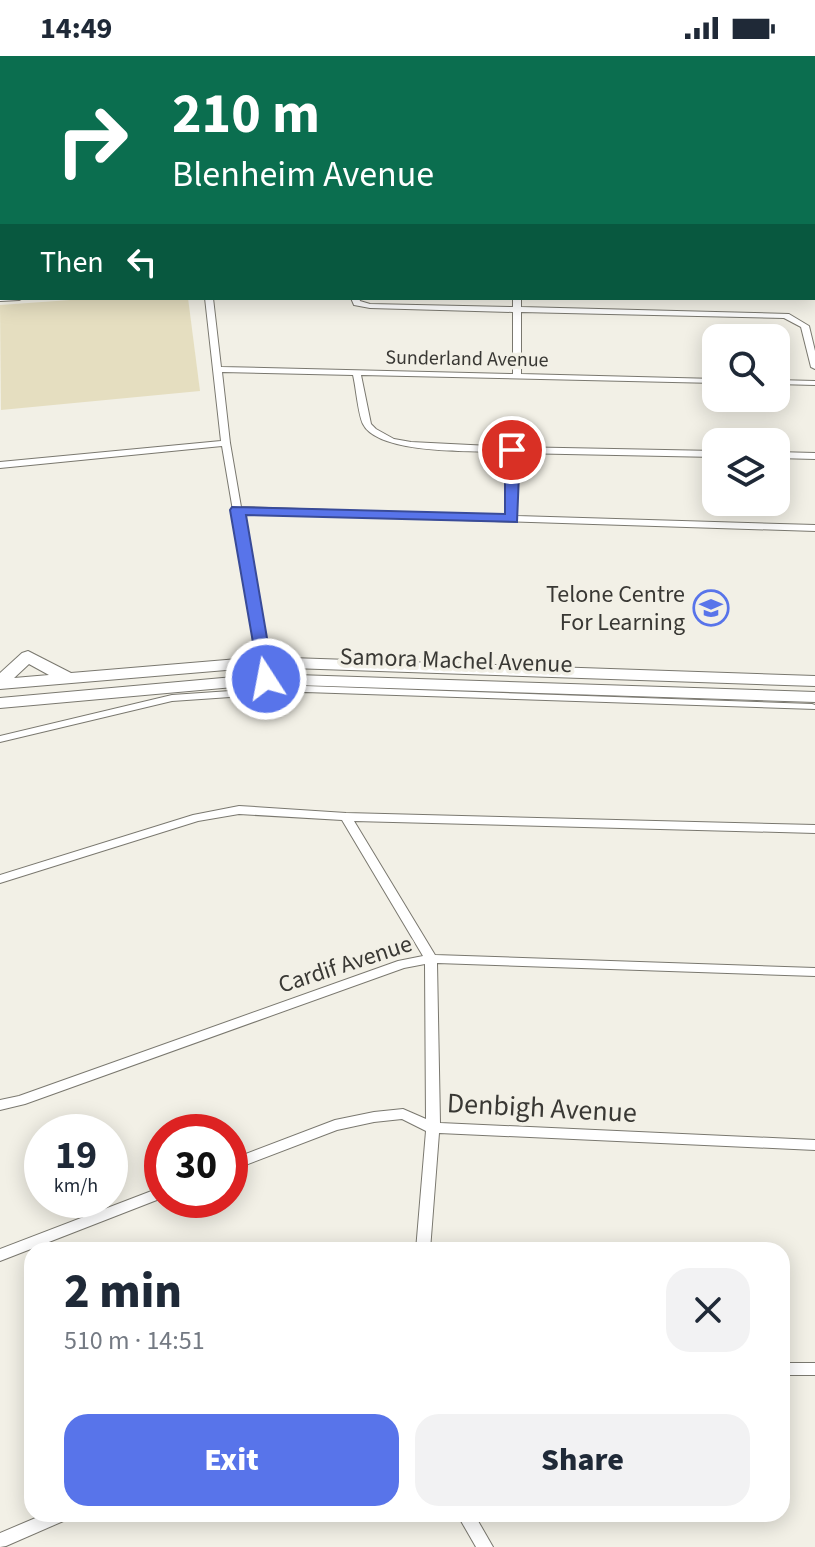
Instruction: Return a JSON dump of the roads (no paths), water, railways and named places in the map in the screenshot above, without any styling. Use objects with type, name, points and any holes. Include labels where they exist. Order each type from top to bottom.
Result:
[{"type":"highway","points":[[0,683],[28,656],[69,679]]},
{"type":"highway","name":"Samora Machel Avenue","points":[[0,683],[264,670],[815,681]]},
{"type":"highway","name":"Samora Machel Avenue","points":[[0,703],[264,670],[814,702]]},
{"type":"street","points":[[209,300],[226,443],[264,670]]},
{"type":"street","points":[[356,300],[370,306],[775,315],[801,321],[805,326],[815,367]]},
{"type":"street","points":[[517,300],[517,377]]},
{"type":"street","name":"Sunderland Avenue","points":[[218,369],[702,381]]},
{"type":"street","points":[[357,373],[367,424],[391,441],[411,445],[512,450],[702,454]]},
{"type":"street","points":[[790,382],[815,383]]},
{"type":"street","points":[[0,465],[226,443]]},
{"type":"street","points":[[512,450],[512,519]]},
{"type":"street","points":[[790,455],[815,456]]},
{"type":"street","points":[[237,510],[815,528]]},
{"type":"street","points":[[4,738],[172,698],[290,690],[814,702]]},
{"type":"street","points":[[0,879],[197,818],[239,810],[346,817],[815,829]]},
{"type":"street","points":[[346,817],[431,959],[433,1128],[424,1242]]},
{"type":"street","name":"Cardif Avenue","points":[[0,1105],[20,1101],[402,964],[431,959],[815,972]]},
{"type":"street","name":"Denbigh Avenue","points":[[248,1159],[335,1125],[403,1114],[433,1128],[815,1145]]},
{"type":"street","points":[[33,1242],[144,1199]]},
{"type":"street","points":[[0,1255],[24,1246]]},
{"type":"street","points":[[790,1369],[815,1369]]},
{"type":"street","points":[[0,1541],[44,1522]]},
{"type":"street","points":[[470,1522],[485,1547]]},
{"type":"place","name":"Telone Centre For Learning","points":[[711,608]]}]
